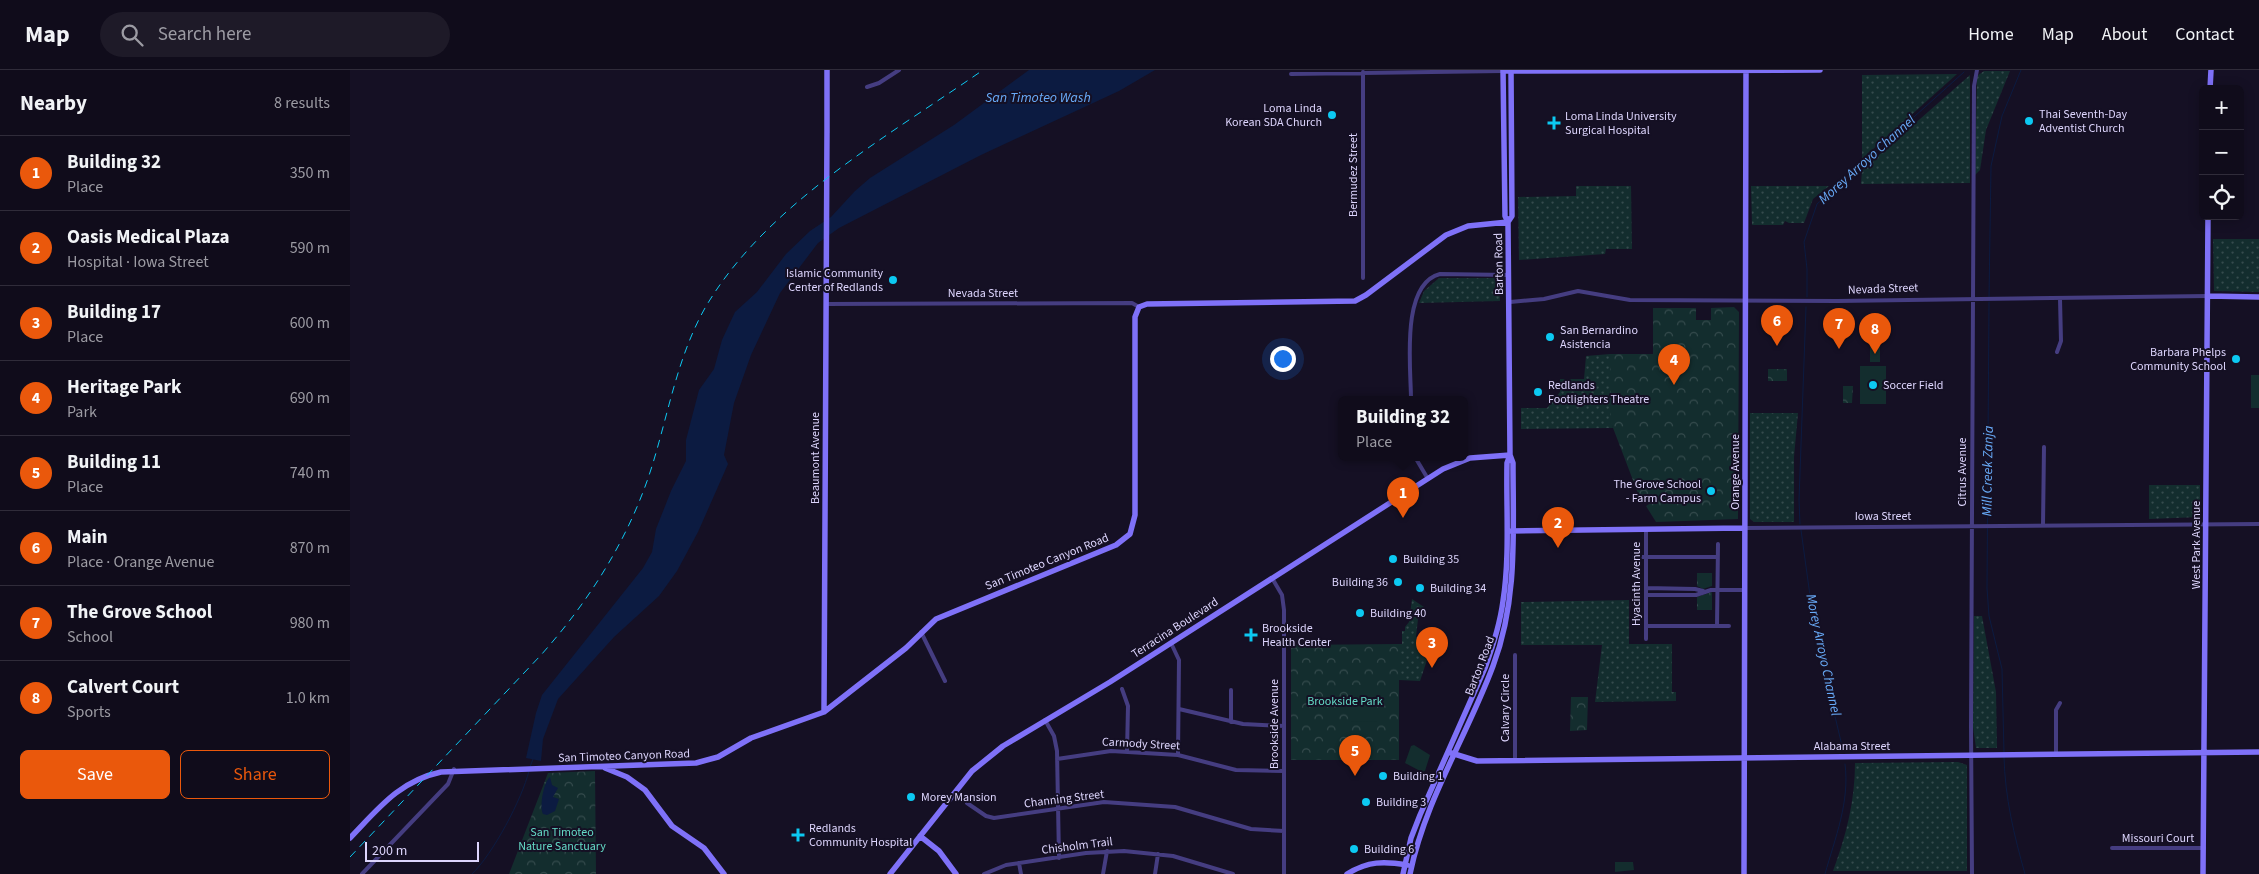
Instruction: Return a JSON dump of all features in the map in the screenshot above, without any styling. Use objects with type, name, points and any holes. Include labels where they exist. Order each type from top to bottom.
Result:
[{"type":"main road","name":"Beaumont Avenue","points":[[824,712],[827,70]]},
{"type":"main road","points":[[1503,70],[1820,70]]},
{"type":"main road","name":"Barton Road","points":[[1410,874],[1426,817],[1485,668],[1501,610],[1510,531],[1513,463],[1510,455],[1510,302],[1508,222],[1505,216],[1503,70]]},
{"type":"main road","name":"Orange Avenue","points":[[1744,874],[1746,70]]},
{"type":"main road","points":[[2210,85],[2211,70]]},
{"type":"main road","name":"Barton Road","points":[[1508,222],[1512,216],[1511,71]]},
{"type":"main road","name":"West Park Avenue","points":[[2203,874],[2208,220]]},
{"type":"main road","points":[[1139,307],[1147,304],[1355,301],[1366,296],[1446,236],[1468,226],[1508,222]]},
{"type":"main road","name":"Nevada Street","points":[[2208,296],[2259,297]]},
{"type":"main road","name":"San Timoteo Canyon Road","points":[[350,838],[410,782],[427,775],[454,770],[602,767],[703,762],[718,757],[751,738],[824,712],[906,648],[936,618],[1116,545],[1130,534],[1135,515],[1135,317],[1139,307]]},
{"type":"main road","name":"Terracina Boulevard","points":[[1468,459],[1510,455]]},
{"type":"main road","name":"Terracina Boulevard","points":[[890,874],[972,771],[1003,746],[1443,469],[1463,461]]},
{"type":"main road","name":"Iowa Street","points":[[1510,531],[1744,528]]},
{"type":"main road","name":"Barton Road","points":[[1403,874],[1404,864],[1420,815],[1493,666],[1508,612],[1513,576],[1510,531]]},
{"type":"main road","points":[[1501,610],[1508,612]]},
{"type":"main road","name":"Alabama Street","points":[[1451,753],[1474,761],[2259,752]]},
{"type":"main road","points":[[602,767],[627,777],[644,790],[672,826],[704,848],[724,874]]},
{"type":"main road","points":[[920,836],[940,851],[956,874]]},
{"type":"main road","points":[[1348,874],[1361,866],[1376,861],[1412,866]]},
{"type":"street","points":[[867,87],[878,83],[898,70]]},
{"type":"street","points":[[1291,74],[1308,72],[1345,75],[1363,72],[1503,70]]},
{"type":"street","name":"Citrus Avenue","points":[[1972,874],[1971,525],[1974,86],[1977,70]]},
{"type":"street","name":"Bermudez Street","points":[[1363,72],[1363,278]]},
{"type":"street","points":[[1412,396],[1411,315],[1417,297],[1425,285],[1432,278],[1440,274],[1509,275]]},
{"type":"street","name":"Nevada Street","points":[[1510,302],[1544,299],[1578,290],[1630,300],[1746,299],[1837,301],[2208,296]]},
{"type":"street","points":[[2057,352],[2061,341],[2060,299]]},
{"type":"street","name":"Nevada Street","points":[[826,304],[1132,303],[1139,307]]},
{"type":"street","points":[[2043,525],[2044,447]]},
{"type":"street","points":[[1417,461],[1428,479]]},
{"type":"street","name":"Iowa Street","points":[[1744,528],[2259,524]]},
{"type":"street","name":"Hyacinth Avenue","points":[[1646,529],[1646,639]]},
{"type":"street","points":[[1717,626],[1718,544]]},
{"type":"street","points":[[1634,557],[1718,557]]},
{"type":"street","name":"Brookside Avenue","points":[[1272,578],[1284,604],[1284,874]]},
{"type":"street","points":[[1646,588],[1695,589],[1703,591],[1744,590]]},
{"type":"street","points":[[1646,595],[1696,595],[1703,591]]},
{"type":"street","points":[[1646,626],[1729,626]]},
{"type":"street","points":[[921,632],[946,681]]},
{"type":"street","points":[[1171,642],[1178,660],[1178,755]]},
{"type":"street","name":"Calvary Circle","points":[[1515,655],[1516,760]]},
{"type":"street","points":[[1122,689],[1128,706],[1127,752]]},
{"type":"street","points":[[1231,690],[1231,722]]},
{"type":"street","points":[[2056,755],[2056,710],[2060,703]]},
{"type":"street","points":[[1179,709],[1194,711],[1231,722],[1256,726],[1284,726]]},
{"type":"street","points":[[1045,720],[1056,742],[1059,858]]},
{"type":"street","name":"Carmody Street","points":[[1057,759],[1077,758],[1103,750],[1178,755],[1236,770],[1284,771]]},
{"type":"street","points":[[362,874],[448,784],[454,770]]},
{"type":"street","name":"Channing Street","points":[[967,803],[986,816],[994,818],[1104,802],[1158,805],[1175,807],[1251,828],[1284,831]]},
{"type":"street","name":"Missouri Court","points":[[2112,848],[2204,848]]},
{"type":"street","points":[[1104,874],[1107,851]]},
{"type":"street","name":"Chisholm Trail","points":[[984,874],[1006,865],[1107,851],[1158,854],[1233,874]]},
{"type":"street","points":[[1155,874],[1158,854]]},
{"type":"street","points":[[1020,863],[1021,874]]},
{"type":"street","points":[[1209,874],[1211,868]]},
{"type":"green space","points":[[1984,71],[2010,71],[1986,130],[1980,170],[1975,175],[1977,76]]},
{"type":"green space","points":[[1957,74],[1862,159],[1862,75]]},
{"type":"green space","points":[[1970,75],[1970,183],[1861,184],[1862,170]]},
{"type":"green space","points":[[1576,186],[1631,186],[1632,249],[1606,249],[1605,254],[1519,260],[1518,197],[1576,196]]},
{"type":"green space","points":[[1751,186],[1829,186],[1813,199],[1804,223],[1789,223],[1785,221],[1783,225],[1752,225]]},
{"type":"green space","points":[[2213,239],[2259,239],[2259,292],[2214,291]]},
{"type":"green space","points":[[1439,278],[1499,278],[1500,301],[1419,303],[1424,291]]},
{"type":"green space","points":[[1734,307],[1739,312],[1738,519],[1656,522],[1646,506],[1651,503],[1647,496],[1639,496],[1610,420],[1610,354],[1653,354],[1653,308],[1696,308],[1696,320],[1711,320],[1711,308]]},
{"type":"green space","points":[[1870,345],[1880,345],[1880,362],[1870,362]]},
{"type":"green space","points":[[1610,354],[1610,416],[1613,428],[1521,429],[1521,408],[1547,408],[1560,392],[1560,379],[1584,379],[1586,356]]},
{"type":"green space","name":"Soccer Field","points":[[1860,366],[1886,366],[1886,404],[1860,404]]},
{"type":"green space","points":[[1768,369],[1787,369],[1787,381],[1768,381]]},
{"type":"green space","points":[[2251,375],[2259,375],[2259,408],[2251,408]]},
{"type":"green space","points":[[1843,386],[1853,386],[1852,403],[1843,403]]},
{"type":"green space","points":[[1750,413],[1798,413],[1794,457],[1794,522],[1754,522],[1750,519]]},
{"type":"green space","points":[[2149,485],[2200,485],[2200,517],[2149,519]]},
{"type":"green space","points":[[1697,573],[1712,573],[1712,586],[1703,589],[1697,586]]},
{"type":"green space","points":[[1712,592],[1712,610],[1697,610],[1697,597]]},
{"type":"green space","points":[[1412,599],[1424,607],[1418,619],[1416,637],[1428,644],[1427,650],[1430,651],[1420,681],[1399,680],[1399,644],[1402,644],[1402,631],[1405,631],[1405,627],[1409,622]]},
{"type":"green space","points":[[1629,600],[1629,644],[1672,644],[1672,692],[1676,692],[1676,701],[1595,702],[1602,645],[1521,645],[1521,602]]},
{"type":"green space","points":[[1974,616],[1982,616],[1996,692],[1997,748],[1976,748],[1973,727]]},
{"type":"green space","name":"Brookside Park","points":[[1399,644],[1399,760],[1291,760],[1291,645]]},
{"type":"green space","points":[[1351,685],[1377,685],[1377,721],[1351,722]]},
{"type":"green space","points":[[1571,697],[1588,697],[1587,730],[1570,731]]},
{"type":"green space","points":[[1414,745],[1430,755],[1425,771],[1422,772],[1405,763],[1411,746]]},
{"type":"green space","points":[[1958,762],[1967,765],[1967,871],[1833,871],[1849,818],[1855,777],[1855,763]]},
{"type":"green space","name":"San Timoteo Nature Sanctuary","points":[[595,771],[596,874],[509,874],[548,773]]},
{"type":"green space","points":[[1615,862],[1633,862],[1634,870],[1615,872]]},
{"type":"water","name":"San Timoteo Wash","points":[[1029,70],[1155,70],[1119,91],[981,155],[839,228],[818,243],[780,293],[751,355],[734,403],[724,455],[728,464],[698,532],[677,571],[659,596],[614,637],[558,699],[543,739],[541,761],[526,758],[542,695],[643,568],[652,552],[656,529],[671,491],[686,461],[686,440],[699,390],[714,369],[722,340],[735,312],[757,292],[786,254],[810,231],[831,217],[870,178],[954,125]]},
{"type":"water","points":[[550,777],[552,785],[558,788],[553,797],[559,799],[555,811],[547,815],[543,814],[542,811],[542,800],[546,783]]},
{"type":"waterway","name":"Mill Creek Zanja","points":[[1989,298],[1991,166],[2002,116],[2021,70]]},
{"type":"waterway","name":"Morey Arroyo Channel","points":[[1807,297],[1807,269],[1804,242],[1817,204],[1964,72]]},
{"type":"waterway","name":"Mill Creek Zanja","points":[[1989,302],[1987,588],[1989,616],[2002,669],[2004,753]]},
{"type":"waterway","name":"Morey Arroyo Channel","points":[[1800,524],[1799,500],[1806,307]]},
{"type":"waterway","name":"Morey Arroyo Channel","points":[[1801,530],[1815,632],[1843,750]]},
{"type":"waterway","name":"Mill Creek Zanja","points":[[2004,757],[2006,787],[2011,816],[2025,874]]},
{"type":"waterway","points":[[530,767],[533,759]]},
{"type":"waterway","name":"Morey Arroyo Channel","points":[[1825,874],[1844,806],[1845,764]]},
{"type":"waterway","points":[[472,874],[489,853],[506,826],[529,771]]},
{"type":"railway","points":[[350,857],[541,655],[577,612],[593,589],[621,541],[644,490],[681,364],[696,326],[705,308],[730,271],[760,237],[794,205],[869,148],[983,70]]},
{"type":"place","name":"Loma Linda Korean SDA Church","points":[[1332,115]]},
{"type":"place","name":"Thai Seventh-Day Adventist Church","points":[[2029,121]]},
{"type":"place","name":"Loma Linda University Surgical Hospital","points":[[1554,123]]},
{"type":"place","name":"Islamic Community Center of Redlands","points":[[893,280]]},
{"type":"place","name":"San Bernardino Asistencia","points":[[1550,337]]},
{"type":"place","name":"Main","points":[[1777,346]]},
{"type":"place","name":"The Grove School","points":[[1839,349]]},
{"type":"place","name":"Calvert Court","points":[[1875,354]]},
{"type":"place","name":"Barbara Phelps Community School","points":[[2236,359]]},
{"type":"place","name":"Heritage Park","points":[[1674,385]]},
{"type":"place","name":"Soccer Field","points":[[1873,385]]},
{"type":"place","name":"Redlands Footlighters Theatre","points":[[1538,392]]},
{"type":"place","name":"The Grove School - Farm Campus","points":[[1711,491]]},
{"type":"place","name":"Building 32","points":[[1403,518]]},
{"type":"place","name":"Oasis Medical Plaza","points":[[1558,548]]},
{"type":"place","name":"Building 35","points":[[1393,559]]},
{"type":"place","name":"Building 36","points":[[1398,582]]},
{"type":"place","name":"Building 34","points":[[1420,588]]},
{"type":"place","name":"Building 40","points":[[1360,613]]},
{"type":"place","name":"Brookside Health Center","points":[[1251,635]]},
{"type":"place","name":"Building 17","points":[[1432,668]]},
{"type":"place","name":"Building 11","points":[[1355,776]]},
{"type":"place","name":"Building 1","points":[[1383,776]]},
{"type":"place","name":"Morey Mansion","points":[[911,797]]},
{"type":"place","name":"Building 3","points":[[1366,802]]},
{"type":"place","name":"Redlands Community Hospital","points":[[798,835]]},
{"type":"place","name":"Building 6","points":[[1354,849]]}]
